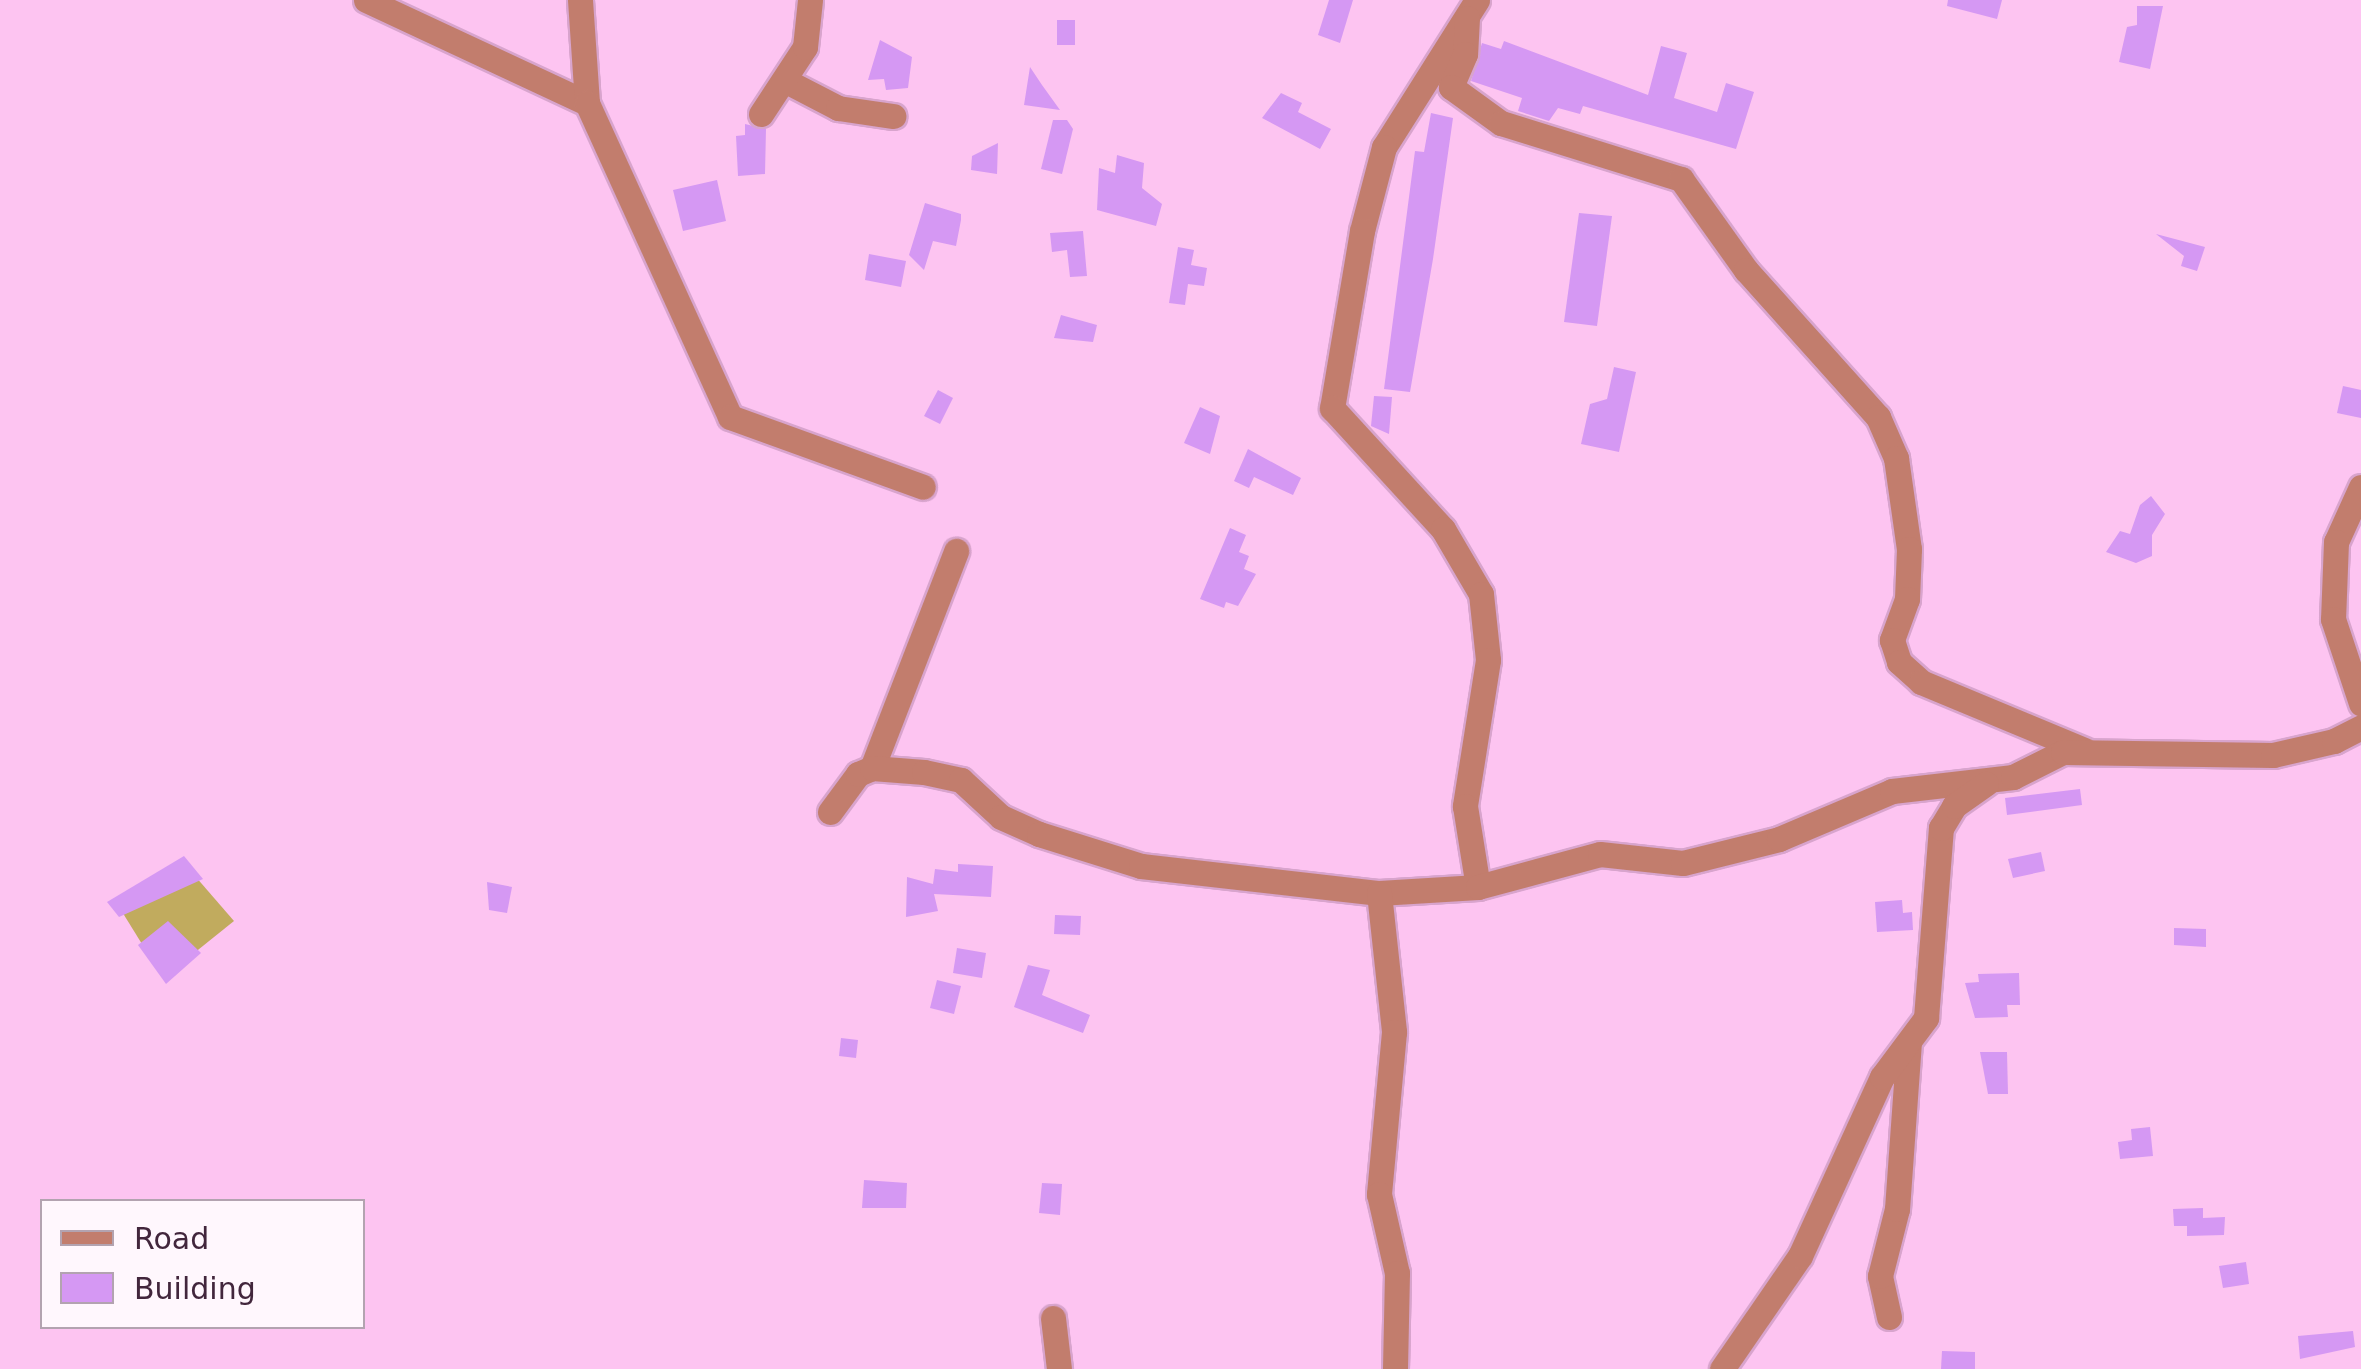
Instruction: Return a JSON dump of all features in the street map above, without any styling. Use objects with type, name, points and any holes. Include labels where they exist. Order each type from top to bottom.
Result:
[{"type":"street","points":[[366,0],[586,102]]},
{"type":"street","points":[[580,0],[586,102],[730,418],[923,487]]},
{"type":"street","points":[[761,114],[805,47],[810,0]]},
{"type":"street","points":[[1472,9],[1465,54],[1451,87],[1501,123],[1682,179],[1746,270],[1878,417],[1896,458],[1909,549],[1907,599],[1892,640],[1899,662],[1921,682],[2084,750]]},
{"type":"street","points":[[1472,9],[1384,147],[1362,230],[1332,408],[1443,529],[1482,594],[1488,660],[1465,806],[1478,888]]},
{"type":"street","points":[[786,81],[838,108],[894,116]]},
{"type":"street","points":[[2361,487],[2336,542],[2333,619],[2361,703]]},
{"type":"street","points":[[872,768],[956,551]]},
{"type":"street","points":[[1722,1369],[1800,1256],[1882,1077],[1909,1043],[1927,1010],[1942,828],[1954,806],[1990,782],[2055,754],[2084,750],[2273,755],[2334,741],[2361,728]]},
{"type":"street","points":[[830,812],[858,774],[872,768],[953,777],[1001,817],[1142,866],[1378,893],[1478,888],[1600,854],[1682,863],[1778,839],[1892,791],[1990,782]]},
{"type":"street","points":[[1378,893],[1394,1032],[1379,1194],[1397,1273],[1395,1369]]},
{"type":"street","points":[[1890,1317],[1880,1276],[1897,1209],[1909,1043]]},
{"type":"street","points":[[1053,1318],[1059,1369]]},
{"type":"shaded area","points":[[182,861],[234,921],[163,978],[116,902]]},
{"type":"building","points":[[1329,0],[1353,0],[1340,43],[1318,35]]},
{"type":"building","points":[[1948,0],[2002,0],[1997,19],[1947,6]]},
{"type":"building","points":[[2137,6],[2163,6],[2150,69],[2119,62],[2127,27],[2137,25]]},
{"type":"building","points":[[1057,20],[1075,20],[1075,45],[1057,45]]},
{"type":"building","points":[[880,40],[912,57],[908,88],[886,90],[884,79],[868,80]]},
{"type":"building","points":[[1504,41],[1648,95],[1661,46],[1687,53],[1674,98],[1717,112],[1726,83],[1754,92],[1736,149],[1583,106],[1580,114],[1558,108],[1549,121],[1518,111],[1522,98],[1471,81],[1482,43],[1501,49]]},
{"type":"building","points":[[1030,67],[1042,85],[1060,110],[1024,105]]},
{"type":"building","points":[[1281,93],[1302,103],[1298,112],[1331,129],[1320,149],[1262,118]]},
{"type":"building","points":[[1431,113],[1453,118],[1433,259],[1410,392],[1384,389],[1415,151],[1424,152]]},
{"type":"building","points":[[1053,120],[1067,120],[1073,129],[1062,174],[1041,169]]},
{"type":"building","points":[[745,124],[766,129],[765,174],[738,176],[736,136],[745,135]]},
{"type":"building","points":[[998,143],[997,174],[971,170],[972,156]]},
{"type":"building","points":[[1117,155],[1144,163],[1142,188],[1162,204],[1156,226],[1097,210],[1099,168],[1115,173]]},
{"type":"building","points":[[717,180],[726,221],[683,231],[673,190]]},
{"type":"building","points":[[925,203],[961,214],[961,220],[956,246],[933,241],[924,270],[909,255]]},
{"type":"building","points":[[1579,213],[1612,216],[1597,326],[1564,322]]},
{"type":"building","points":[[1083,231],[1087,276],[1070,277],[1067,250],[1052,252],[1050,233]]},
{"type":"building","points":[[2156,234],[2205,247],[2197,271],[2181,266],[2184,256]]},
{"type":"building","points":[[1178,247],[1194,250],[1191,265],[1207,268],[1204,286],[1188,284],[1185,305],[1169,303]]},
{"type":"building","points":[[869,254],[906,261],[901,287],[865,280]]},
{"type":"building","points":[[1061,315],[1097,325],[1093,342],[1054,338]]},
{"type":"building","points":[[1614,367],[1636,372],[1619,452],[1581,444],[1590,404],[1607,399]]},
{"type":"building","points":[[2343,386],[2361,390],[2361,418],[2337,413]]},
{"type":"building","points":[[938,390],[953,398],[940,424],[924,416]]},
{"type":"building","points":[[1374,396],[1392,397],[1389,434],[1371,426]]},
{"type":"building","points":[[1200,407],[1220,416],[1210,454],[1184,443]]},
{"type":"building","points":[[1248,449],[1301,478],[1293,495],[1254,477],[1249,488],[1234,481]]},
{"type":"building","points":[[2151,496],[2165,514],[2152,535],[2152,556],[2136,563],[2106,552],[2120,531],[2130,534],[2140,505]]},
{"type":"building","points":[[1230,528],[1246,535],[1239,552],[1249,556],[1244,569],[1256,574],[1238,606],[1226,602],[1224,608],[1200,599]]},
{"type":"building","points":[[2080,789],[2082,805],[2007,815],[2005,798]]},
{"type":"building","points":[[2041,852],[2045,871],[2013,878],[2008,859]]},
{"type":"building","points":[[184,856],[203,879],[119,917],[107,902]]},
{"type":"building","points":[[958,864],[993,866],[991,897],[934,894],[938,911],[906,917],[907,877],[933,884],[935,869],[958,872]]},
{"type":"building","points":[[487,882],[512,887],[507,913],[489,910]]},
{"type":"building","points":[[1902,900],[1903,913],[1912,912],[1913,930],[1877,932],[1875,902]]},
{"type":"building","points":[[1055,915],[1081,916],[1080,935],[1054,934]]},
{"type":"building","points":[[168,921],[201,953],[166,984],[138,945]]},
{"type":"building","points":[[2174,928],[2206,929],[2206,947],[2174,945]]},
{"type":"building","points":[[957,948],[986,953],[982,978],[953,973]]},
{"type":"building","points":[[1028,965],[1050,970],[1042,995],[1090,1015],[1083,1033],[1014,1007]]},
{"type":"building","points":[[2019,973],[2020,1005],[2007,1005],[2008,1017],[1975,1018],[1965,983],[1979,982],[1978,974]]},
{"type":"building","points":[[937,980],[961,986],[954,1014],[930,1008]]},
{"type":"building","points":[[841,1038],[858,1040],[856,1058],[839,1056]]},
{"type":"building","points":[[1980,1052],[2007,1052],[2008,1094],[1988,1094]]},
{"type":"building","points":[[2150,1127],[2153,1156],[2120,1159],[2118,1142],[2132,1140],[2131,1129]]},
{"type":"building","points":[[864,1180],[907,1183],[906,1208],[862,1208]]},
{"type":"building","points":[[1042,1183],[1062,1184],[1060,1215],[1039,1213]]},
{"type":"building","points":[[2203,1208],[2203,1218],[2225,1217],[2224,1235],[2187,1236],[2187,1226],[2174,1226],[2173,1209]]},
{"type":"building","points":[[2246,1262],[2249,1284],[2223,1288],[2219,1266]]},
{"type":"building","points":[[2353,1331],[2355,1347],[2300,1359],[2298,1336]]},
{"type":"building","points":[[1942,1351],[1975,1352],[1975,1369],[1941,1369]]}]
